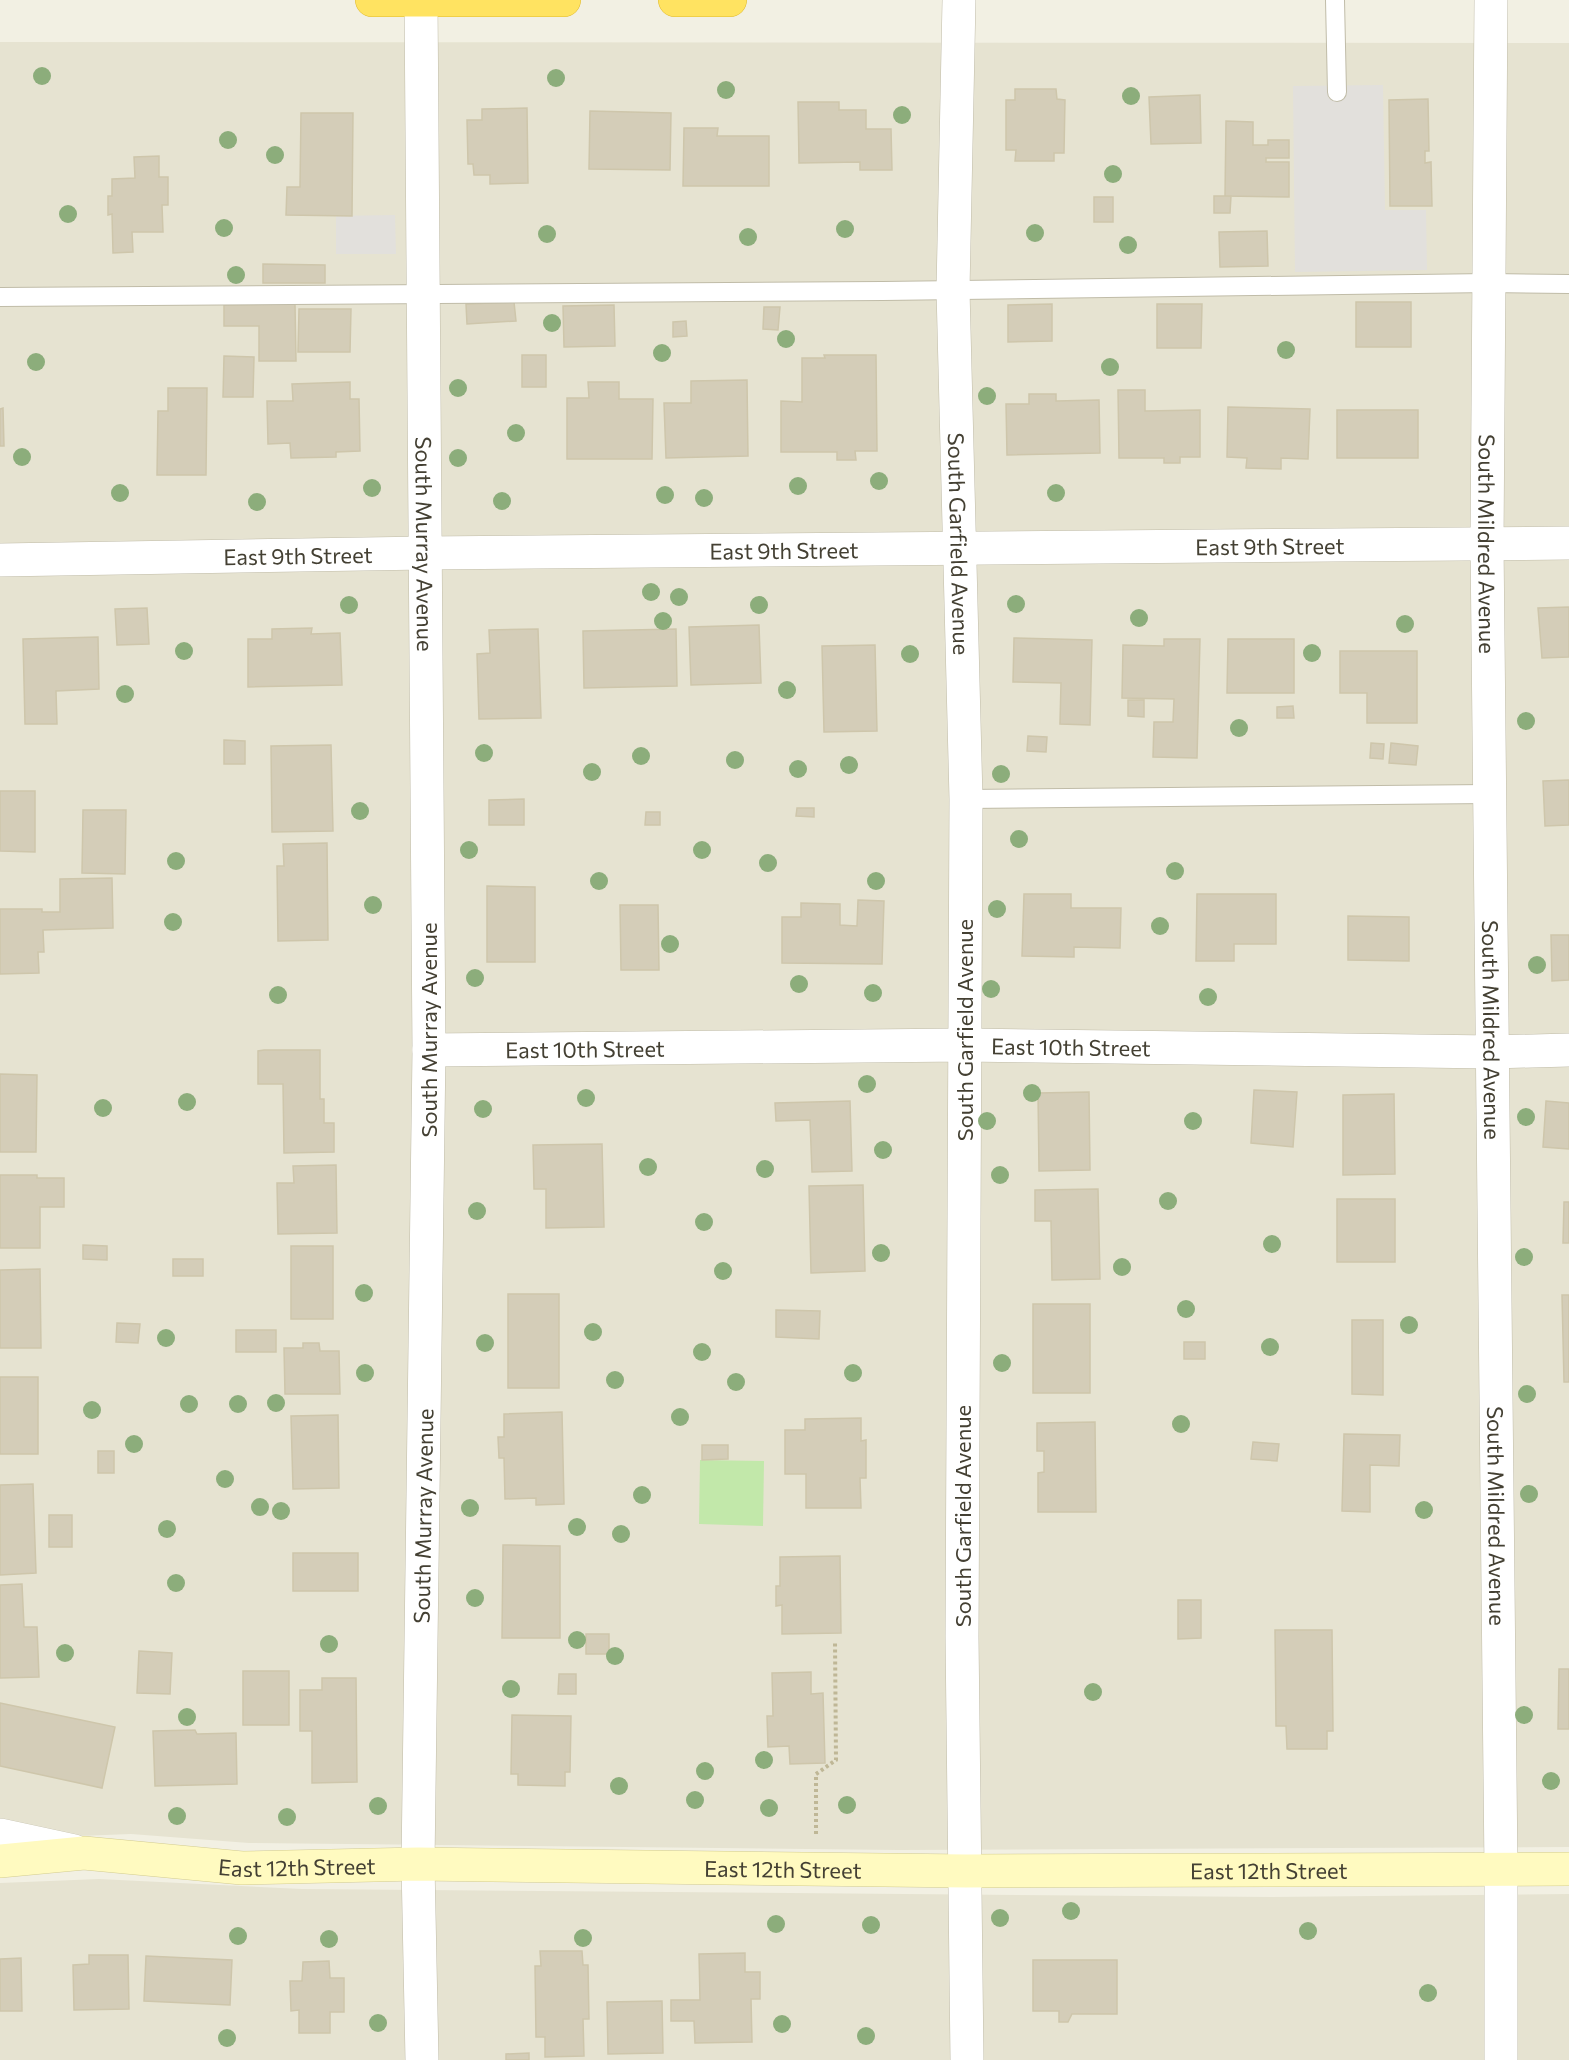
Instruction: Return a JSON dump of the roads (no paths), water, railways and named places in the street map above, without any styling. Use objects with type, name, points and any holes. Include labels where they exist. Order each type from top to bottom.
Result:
[{"type":"highway","points":[[372,0],[564,0]]},
{"type":"highway","points":[[675,0],[730,0]]},
{"type":"street","name":"South Murray Avenue","points":[[422,0],[429,1050],[418,1864],[422,2060]]},
{"type":"street","name":"South Garfield Avenue","points":[[959,0],[953,290],[966,799],[962,1637],[967,2060]]},
{"type":"street","name":"South Mildred Avenue","points":[[1491,0],[1487,543],[1501,2060]]},
{"type":"street","name":"East 9th Street","points":[[0,560],[959,547],[1569,543]]},
{"type":"street","name":"East 10th Street","points":[[429,1050],[964,1045],[1492,1052],[1569,1050]]},
{"type":"street","points":[[0,1834],[84,1854]]},
{"type":"street","name":"East 12th Street","points":[[0,1862],[84,1854],[242,1868],[418,1864],[966,1871],[1569,1869]]},
{"type":"lane","points":[[1335,0],[1337,92]]},
{"type":"lane","points":[[0,297],[1569,284]]},
{"type":"lane","points":[[966,799],[1489,794]]}]
